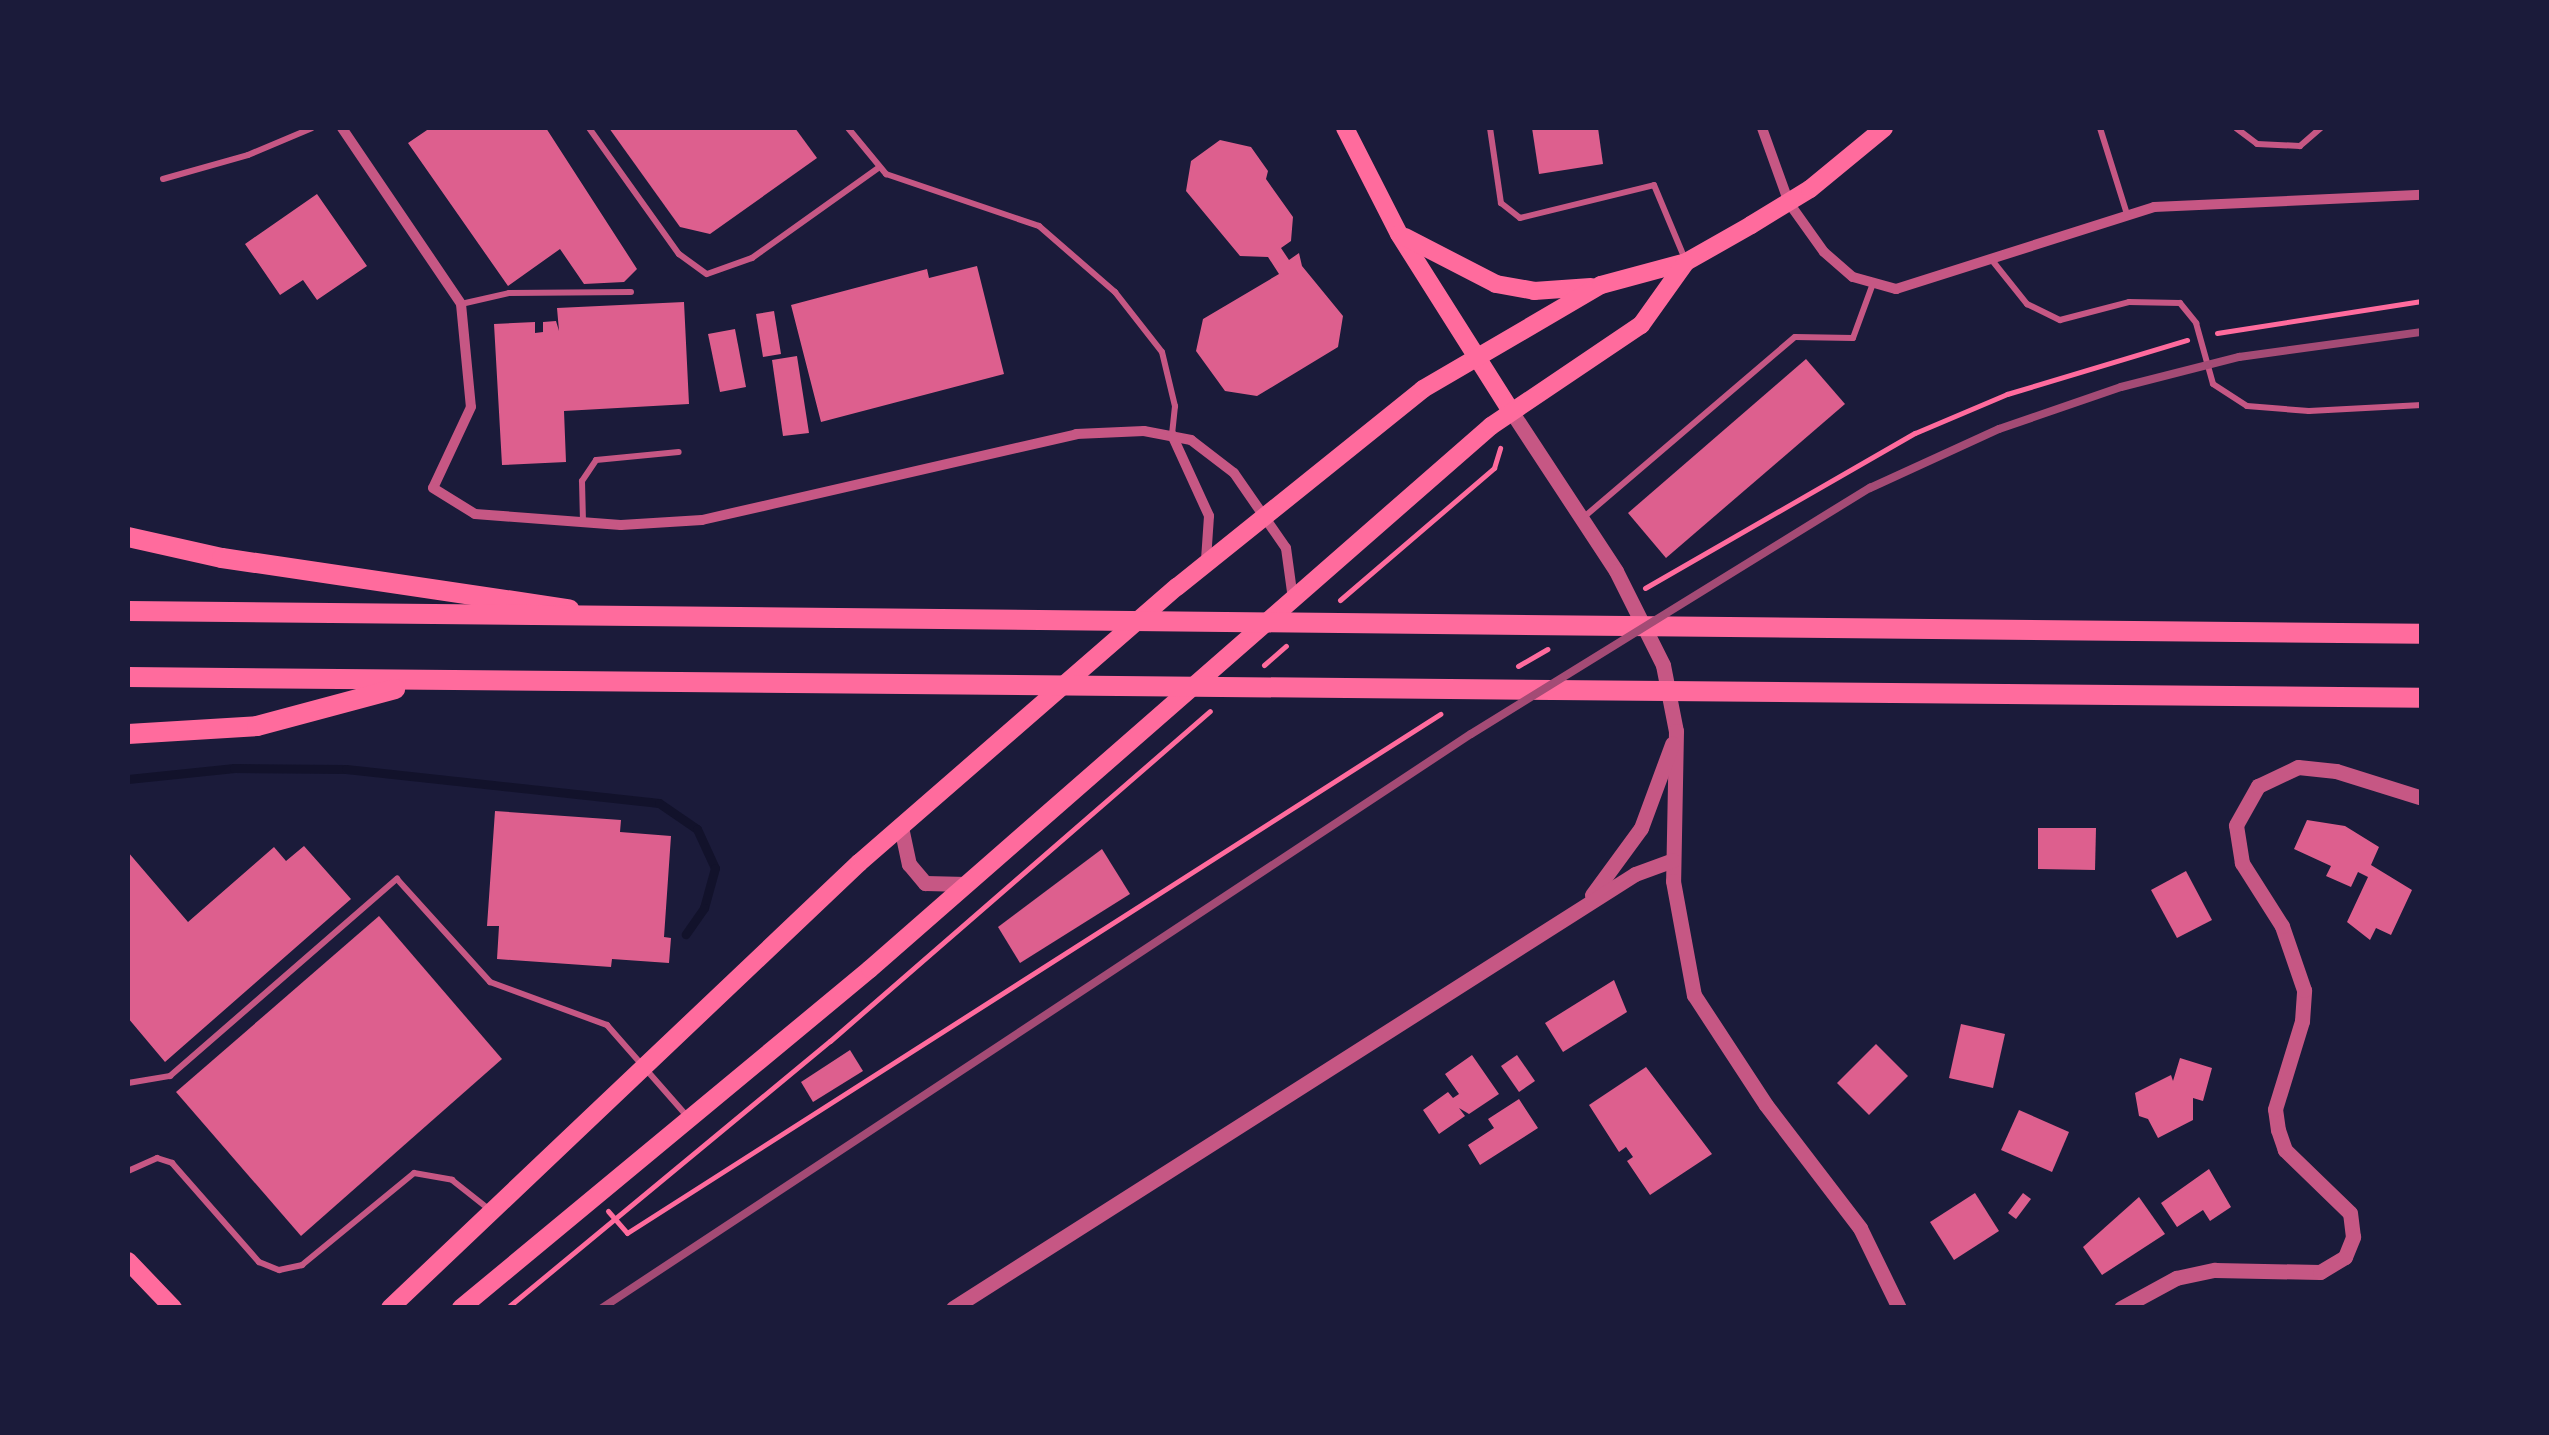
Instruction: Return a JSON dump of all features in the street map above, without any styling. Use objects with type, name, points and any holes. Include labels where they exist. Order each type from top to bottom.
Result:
[{"type":"highway","points":[[128,537],[222,558],[635,620]]},
{"type":"highway","points":[[128,611],[635,620],[2422,634]]},
{"type":"highway","points":[[128,677],[416,683],[2422,698]]},
{"type":"highway","points":[[128,734],[257,726],[416,683]]},
{"type":"main road","points":[[1345,128],[1400,234],[1511,411]]},
{"type":"main road","points":[[1400,234],[1496,284],[1534,291],[1602,285],[1686,262],[1789,203],[1884,128]]},
{"type":"main road","points":[[461,1308],[968,884],[1511,411],[1641,325],[1686,262]]},
{"type":"main road","points":[[390,1308],[645,1063],[901,826],[1206,562],[1473,355],[1602,285]]},
{"type":"main road","points":[[128,1261],[173,1308]]},
{"type":"street","points":[[342,128],[461,304],[471,407],[433,488],[474,514],[583,523],[659,524],[737,514],[1076,434],[1172,436],[1222,459],[1267,514],[1292,564],[1293,599]]},
{"type":"street","points":[[1762,128],[1789,203],[1824,252],[1872,286],[1931,282],[2127,214],[2204,203],[2422,195]]},
{"type":"street","points":[[1511,411],[1583,518],[1651,632],[1676,731],[1673,860],[1678,931],[1694,995],[1766,1105],[1860,1228],[1899,1308]]},
{"type":"street","points":[[1172,436],[1209,516],[1206,562]]},
{"type":"street","points":[[1577,912],[1630,848],[1676,731]]},
{"type":"street","points":[[2121,1308],[2176,1278],[2215,1270],[2320,1272],[2345,1257],[2353,1237],[2350,1213],[2285,1150],[2278,1130],[2275,1109],[2302,1021],[2304,990],[2282,926],[2236,844],[2244,800],[2274,775],[2298,767],[2336,771],[2422,798]]},
{"type":"street","points":[[901,826],[910,864],[925,883],[968,884]]},
{"type":"street","points":[[953,1308],[1635,874],[1673,860]]},
{"type":"lane","points":[[163,179],[248,155],[312,128]]},
{"type":"lane","points":[[590,128],[678,254],[707,274],[752,258],[878,168]]},
{"type":"lane","points":[[848,128],[878,168],[1038,226],[1115,292],[1162,352],[1172,380],[1172,436]]},
{"type":"lane","points":[[1490,128],[1501,202],[1520,218],[1654,186],[1686,262]]},
{"type":"lane","points":[[2100,128],[2127,214]]},
{"type":"lane","points":[[2236,128],[2257,144],[2300,146],[2321,128]]},
{"type":"lane","points":[[1992,259],[2041,314],[2075,319],[2158,299],[2180,303],[2200,336],[2213,384],[2246,406],[2309,411],[2422,405]]},
{"type":"lane","points":[[1583,518],[1795,337],[1853,338],[1872,286]]},
{"type":"lane","points":[[461,304],[509,293],[631,292]]},
{"type":"lane","points":[[583,523],[582,481],[596,460],[679,452]]},
{"type":"lane","points":[[128,1083],[170,1076],[396,879],[490,982],[608,1025],[689,1118]]},
{"type":"lane","points":[[128,1171],[158,1158],[172,1164],[259,1262],[279,1270],[302,1265],[414,1173],[452,1180],[492,1211]]},
{"type":"path","points":[[1676,569],[1915,433],[2006,394],[2200,336],[2422,301]]},
{"type":"path","points":[[1324,614],[1494,468],[1511,411]]},
{"type":"path","points":[[1248,678],[1293,640]]},
{"type":"path","points":[[508,1308],[1218,704]]},
{"type":"path","points":[[596,1195],[627,1233],[1443,712]]},
{"type":"building","points":[[430,128],[546,128],[637,269],[624,282],[584,284],[560,249],[508,286],[408,143]]},
{"type":"building","points":[[609,128],[795,128],[817,158],[710,234],[680,227]]},
{"type":"building","points":[[1532,128],[1598,128],[1603,164],[1539,174]]},
{"type":"building","points":[[1220,140],[1251,147],[1268,171],[1266,179],[1293,217],[1291,241],[1281,248],[1289,260],[1299,253],[1302,266],[1343,316],[1338,347],[1257,396],[1225,391],[1196,351],[1203,319],[1279,274],[1268,257],[1240,256],[1186,191],[1191,161]]},
{"type":"building","points":[[317,194],[367,266],[317,300],[303,280],[280,295],[245,244]]},
{"type":"building","points":[[977,266],[1004,374],[821,422],[791,305],[927,269],[929,278]]},
{"type":"building","points":[[684,302],[689,404],[564,411],[566,462],[502,465],[494,324],[535,322],[535,333],[543,332],[543,322],[556,321],[559,331],[557,308]]},
{"type":"building","points":[[774,311],[781,354],[763,357],[756,314]]},
{"type":"building","points":[[735,329],[746,387],[720,392],[708,334]]},
{"type":"building","points":[[797,356],[809,433],[783,436],[772,360]]},
{"type":"building","points":[[1806,359],[1845,404],[1666,558],[1628,513]]},
{"type":"building","points":[[495,811],[621,820],[620,832],[671,836],[664,937],[671,938],[669,963],[612,959],[611,967],[497,959],[499,926],[487,926]]},
{"type":"building","points":[[2307,820],[2345,826],[2379,847],[2371,865],[2412,890],[2391,935],[2376,928],[2370,940],[2347,922],[2368,877],[2358,872],[2351,887],[2326,876],[2331,866],[2294,849]]},
{"type":"building","points":[[2038,828],[2096,828],[2095,870],[2038,869]]},
{"type":"building","points":[[304,846],[351,899],[165,1062],[128,1018],[128,852],[188,922],[274,847],[286,861]]},
{"type":"building","points":[[1102,849],[1130,894],[1020,963],[998,927]]},
{"type":"building","points":[[2186,871],[2212,920],[2177,938],[2151,890]]},
{"type":"building","points":[[379,916],[502,1059],[301,1236],[176,1092]]},
{"type":"building","points":[[1614,980],[1627,1012],[1563,1052],[1545,1023]]},
{"type":"building","points":[[1961,1024],[2005,1034],[1993,1088],[1949,1078]]},
{"type":"building","points":[[1876,1044],[1908,1076],[1869,1115],[1837,1083]]},
{"type":"building","points":[[850,1050],[863,1071],[813,1102],[801,1082]]},
{"type":"building","points":[[1472,1055],[1499,1094],[1469,1114],[1459,1108],[1465,1116],[1439,1134],[1423,1110],[1448,1092],[1453,1098],[1459,1094],[1445,1074]]},
{"type":"building","points":[[1517,1055],[1535,1081],[1519,1092],[1501,1066]]},
{"type":"building","points":[[2180,1058],[2212,1068],[2203,1101],[2193,1098],[2193,1120],[2158,1138],[2148,1119],[2139,1116],[2135,1093],[2171,1075],[2173,1081]]},
{"type":"building","points":[[1646,1067],[1712,1154],[1650,1195],[1627,1161],[1633,1157],[1626,1147],[1619,1152],[1589,1105]]},
{"type":"building","points":[[1519,1099],[1538,1128],[1480,1165],[1468,1145],[1494,1128],[1488,1119]]},
{"type":"building","points":[[2019,1110],[2069,1132],[2052,1172],[2001,1150]]},
{"type":"building","points":[[2209,1169],[2231,1207],[2210,1221],[2203,1210],[2177,1227],[2161,1203]]},
{"type":"building","points":[[1975,1193],[1999,1231],[1954,1260],[1930,1222]]},
{"type":"building","points":[[2023,1193],[2031,1199],[2016,1219],[2008,1213]]},
{"type":"building","points":[[2139,1197],[2165,1234],[2102,1275],[2083,1247]]},
{"type":"waterway","points":[[128,779],[234,768],[346,769],[659,803],[697,829],[715,868],[704,908],[686,934]]},
{"type":"railway","points":[[602,1308],[1471,734],[1870,488],[1999,429],[2121,387],[2239,357],[2422,332]]}]
